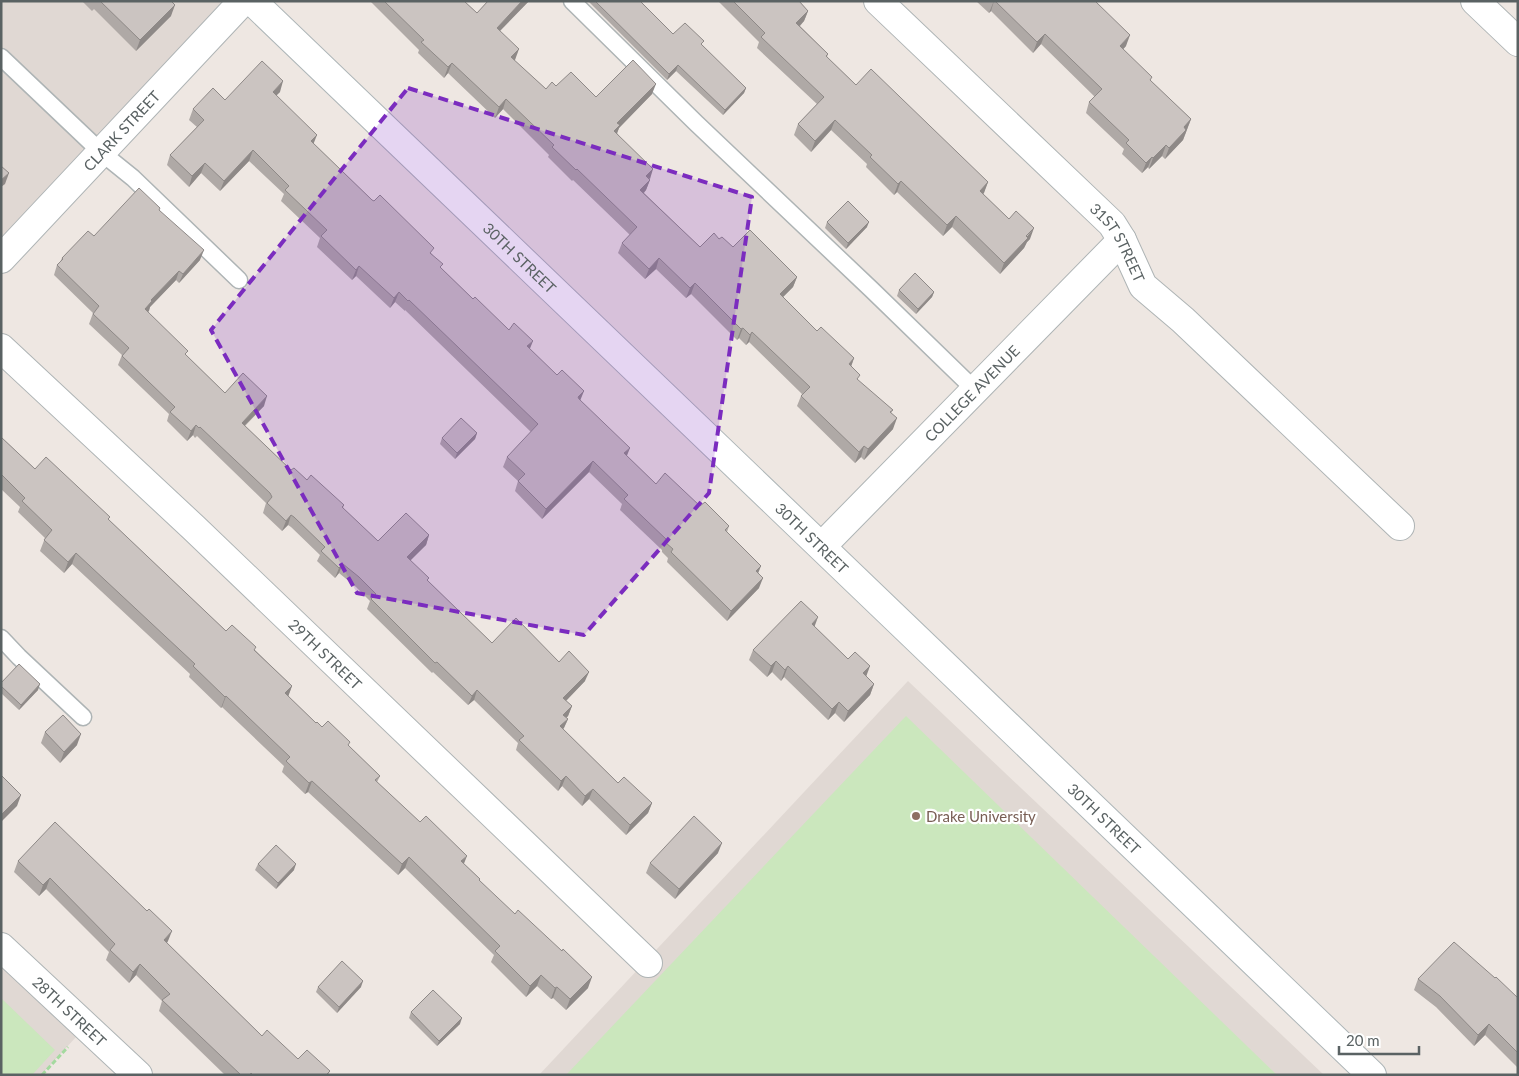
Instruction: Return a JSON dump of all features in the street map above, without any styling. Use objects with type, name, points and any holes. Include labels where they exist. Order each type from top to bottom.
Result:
[{"type":"street","name":"CLARK STREET","points":[[1,259],[242,1]]},
{"type":"street","name":"30TH STREET","points":[[252,1],[1372,1075]]},
{"type":"street","name":"31ST STREET","points":[[878,1],[1112,224],[1122,240],[1143,286],[1183,320],[1400,526]]},
{"type":"street","points":[[1475,1],[1518,42]]},
{"type":"street","name":"COLLEGE AVENUE","points":[[822,546],[1122,240]]},
{"type":"street","name":"29TH STREET","points":[[1,348],[194,528],[648,963]]},
{"type":"street","name":"28TH STREET","points":[[1,947],[138,1075]]},
{"type":"lane","points":[[572,1],[696,123],[974,389]]},
{"type":"lane","points":[[1,57],[102,153],[134,178],[239,280]]},
{"type":"lane","points":[[1,638],[83,717]]},
{"type":"path","points":[[42,1075],[70,1044]]},
{"type":"highlighted area","points":[[408,88],[752,197],[709,493],[584,635],[357,593],[211,330]]},
{"type":"shaded area","points":[[1,1],[243,1],[1,259]]},
{"type":"shaded area","name":"Drake University","points":[[908,681],[1324,1075],[539,1075]]},
{"type":"shaded area","points":[[1,966],[76,1037],[41,1075],[1,1075]]},
{"type":"green space","name":"Drake University","points":[[906,716],[1277,1075],[566,1075]]},
{"type":"green space","points":[[1,998],[55,1050],[32,1075],[1,1075]]},
{"type":"building","points":[[100,1],[171,1],[175,5],[140,40]]},
{"type":"building","points":[[384,1],[464,1],[477,13],[488,1],[522,1],[497,28],[519,49],[511,57],[546,89],[552,82],[556,86],[571,72],[596,97],[633,60],[656,84],[617,123],[620,125],[614,131],[653,169],[646,176],[650,180],[640,190],[700,247],[714,233],[719,239],[722,237],[733,247],[750,230],[797,277],[780,294],[817,331],[821,327],[854,358],[849,364],[860,375],[857,379],[893,410],[890,412],[897,418],[868,449],[864,446],[859,452],[801,396],[810,387],[752,332],[750,335],[743,328],[741,329],[695,283],[690,288],[659,258],[649,269],[622,243],[637,227],[552,147],[554,145],[506,99],[499,107],[452,63],[448,67],[421,42],[424,40]]},
{"type":"building","points":[[595,1],[640,1],[673,34],[685,23],[704,41],[701,44],[746,88],[725,110],[678,65],[669,74]]},
{"type":"building","points":[[733,1],[799,1],[808,11],[796,23],[828,54],[826,56],[856,85],[871,69],[988,182],[980,191],[1009,219],[1016,211],[1034,228],[1026,236],[1028,238],[1004,263],[956,216],[947,225],[901,181],[898,184],[870,157],[872,155],[835,120],[815,141],[798,124],[824,97],[761,37],[765,33]]},
{"type":"building","points":[[995,1],[1095,1],[1130,35],[1120,46],[1152,77],[1150,80],[1191,119],[1184,127],[1186,130],[1169,148],[1166,145],[1146,163],[1126,143],[1129,140],[1089,102],[1102,89],[1045,34],[1037,42]]},
{"type":"building","points":[[262,61],[283,81],[273,92],[317,135],[311,141],[372,200],[374,201],[380,195],[434,248],[430,253],[443,264],[440,267],[473,299],[475,297],[509,330],[514,323],[533,341],[527,346],[557,375],[562,370],[584,391],[578,397],[579,399],[630,448],[624,453],[656,484],[665,473],[700,506],[705,502],[729,526],[725,530],[761,566],[756,571],[763,578],[731,611],[671,552],[673,549],[665,542],[667,540],[624,499],[628,495],[593,461],[546,509],[518,481],[525,474],[507,457],[538,424],[409,300],[399,292],[394,298],[359,266],[356,270],[321,236],[327,230],[285,190],[289,186],[253,150],[224,181],[205,163],[192,176],[170,155],[204,120],[193,109],[213,88],[225,100]]},
{"type":"building","points":[[1,166],[9,173],[1,180]]},
{"type":"building","points":[[139,188],[160,208],[159,210],[204,250],[183,274],[179,271],[151,300],[145,309],[188,351],[185,354],[225,393],[243,373],[267,396],[242,423],[291,470],[294,468],[307,480],[311,475],[344,505],[342,507],[378,541],[406,513],[429,535],[407,557],[429,578],[427,580],[492,643],[516,618],[559,662],[569,651],[589,672],[563,698],[572,706],[563,715],[568,719],[560,726],[618,783],[624,777],[652,803],[630,825],[593,789],[585,796],[566,776],[561,781],[519,740],[524,736],[477,690],[472,696],[437,662],[435,663],[371,599],[376,594],[359,577],[343,564],[339,568],[321,551],[325,547],[294,517],[291,515],[286,521],[267,503],[272,497],[270,493],[200,427],[196,425],[191,431],[170,412],[175,407],[122,356],[129,348],[93,314],[99,306],[57,265],[88,231],[94,236]]},
{"type":"building","points":[[848,201],[869,222],[848,243],[827,222]]},
{"type":"building","points":[[915,273],[934,292],[918,309],[899,290]]},
{"type":"building","points":[[461,418],[477,433],[457,453],[442,438]]},
{"type":"building","points":[[1,437],[35,469],[46,457],[226,631],[232,625],[256,647],[254,650],[292,686],[285,693],[322,727],[328,721],[350,742],[348,745],[380,776],[375,780],[420,822],[426,816],[467,856],[461,861],[479,880],[515,914],[518,910],[592,977],[570,999],[541,975],[530,986],[495,951],[500,946],[409,857],[402,864],[312,781],[309,783],[286,761],[290,757],[193,666],[195,664],[76,553],[68,562],[44,540],[52,530],[22,501],[25,498],[1,474]]},
{"type":"building","points":[[801,601],[818,617],[812,624],[848,659],[855,652],[870,666],[863,673],[874,684],[848,711],[839,702],[832,709],[788,666],[785,670],[776,661],[771,666],[753,650]]},
{"type":"building","points":[[19,664],[40,684],[21,705],[1,686],[1,683]]},
{"type":"building","points":[[63,715],[81,734],[64,752],[45,732]]},
{"type":"building","points":[[1,775],[21,795],[1,815]]},
{"type":"building","points":[[694,816],[722,843],[679,889],[650,863]]},
{"type":"building","points":[[55,822],[147,911],[149,909],[172,931],[164,940],[262,1036],[267,1030],[298,1059],[307,1050],[330,1071],[326,1075],[253,1075],[251,1073],[250,1075],[241,1075],[162,1000],[170,994],[140,964],[133,972],[110,950],[115,944],[50,878],[43,885],[18,861]]},
{"type":"building","points":[[276,845],[296,864],[278,883],[258,864]]},
{"type":"building","points":[[1454,942],[1518,998],[1518,1053],[1489,1024],[1478,1035],[1440,996],[1418,979]]},
{"type":"building","points":[[342,961],[363,981],[339,1007],[318,987]]},
{"type":"building","points":[[433,990],[462,1018],[439,1041],[411,1012]]},
{"type":"place","name":"Drake University","points":[[916,816]]}]
